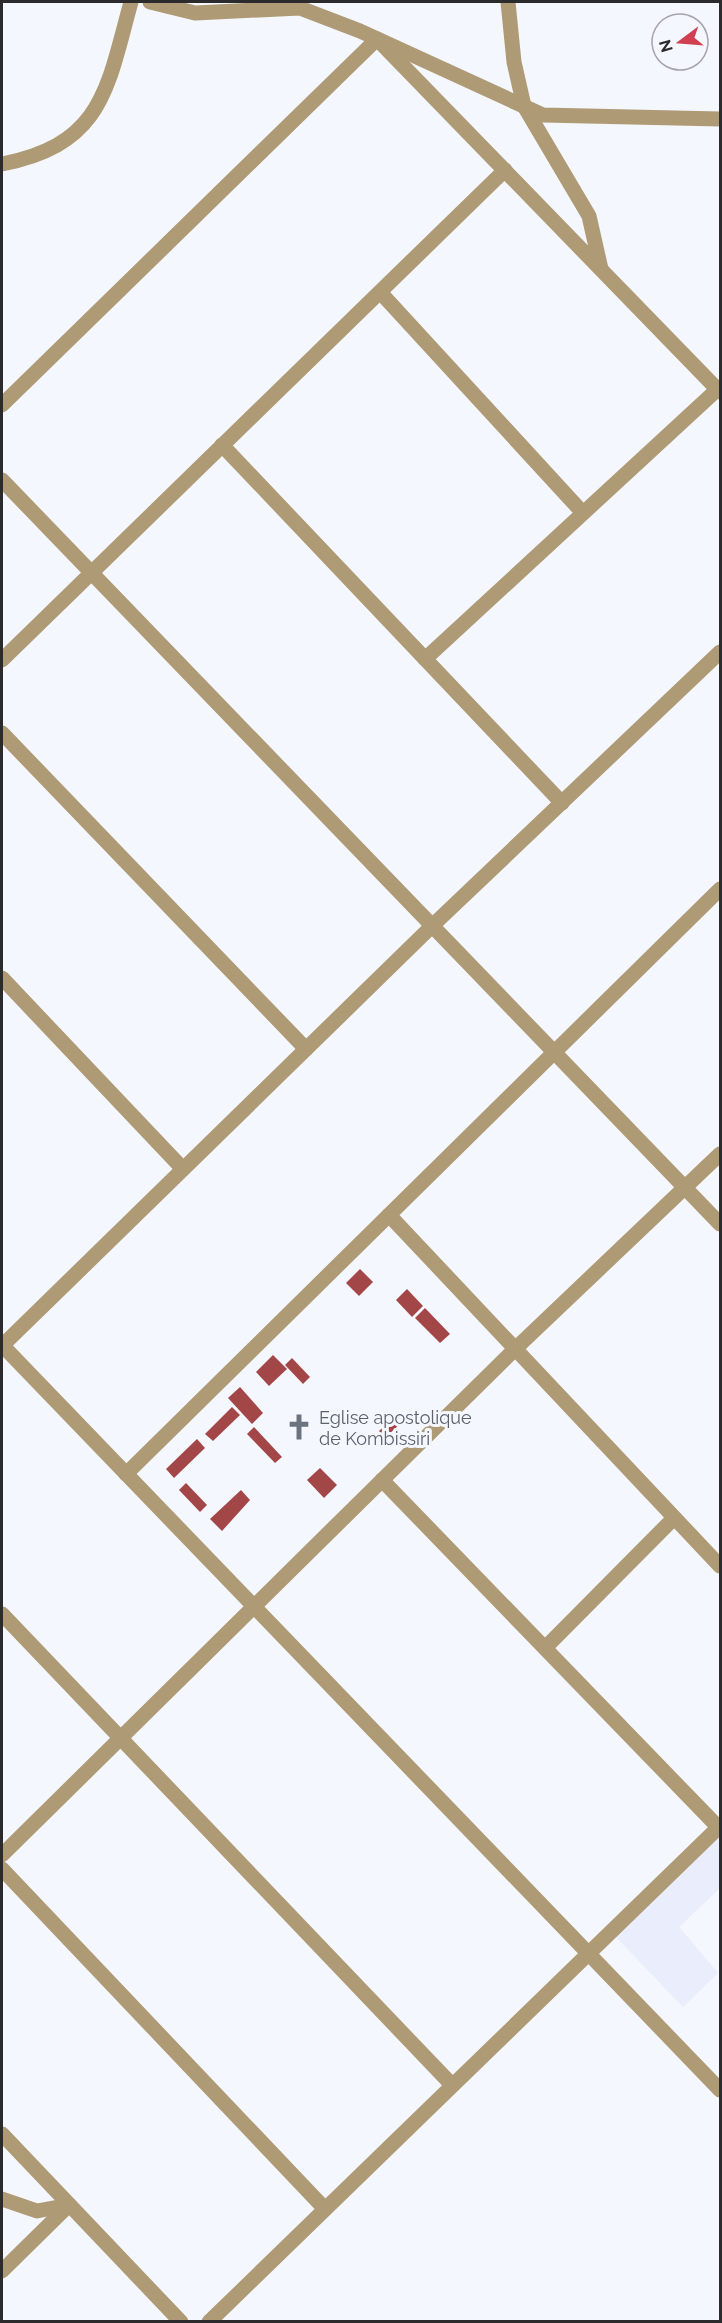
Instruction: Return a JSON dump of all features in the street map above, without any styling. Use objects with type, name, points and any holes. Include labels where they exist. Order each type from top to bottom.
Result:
[{"type":"street","points":[[2,164],[33,158],[68,140],[94,114],[115,61],[131,2]]},
{"type":"street","points":[[150,2],[195,13],[296,5],[377,39],[543,115],[720,119]]},
{"type":"street","points":[[508,2],[514,62],[524,106],[589,216],[602,270]]},
{"type":"street","points":[[377,39],[720,389],[425,659]]},
{"type":"street","points":[[2,405],[377,39]]},
{"type":"street","points":[[2,660],[505,170]]},
{"type":"street","points":[[380,292],[583,513]]},
{"type":"street","points":[[222,445],[562,803]]},
{"type":"street","points":[[2,480],[720,1224]]},
{"type":"street","points":[[720,652],[432,926],[2,1346],[720,2090]]},
{"type":"street","points":[[2,733],[306,1049]]},
{"type":"street","points":[[126,1474],[720,889]]},
{"type":"street","points":[[2,978],[183,1169]]},
{"type":"street","points":[[2,1855],[514,1350],[720,1154]]},
{"type":"street","points":[[389,1215],[720,1566]]},
{"type":"street","points":[[209,2322],[719,1827],[382,1480]]},
{"type":"street","points":[[545,1648],[674,1518]]},
{"type":"street","points":[[2,1614],[452,2085]]},
{"type":"street","points":[[2,1869],[325,2209]]},
{"type":"street","points":[[2,2134],[181,2322]]},
{"type":"street","points":[[2,2199],[37,2211],[69,2205]]},
{"type":"street","points":[[2,2271],[69,2205]]},
{"type":"shaded area","points":[[720,1826],[720,1888],[679,1927],[718,1973],[683,2007],[611,1932]]},
{"type":"building","points":[[360,1269],[373,1282],[359,1296],[346,1283]]},
{"type":"building","points":[[407,1289],[423,1306],[412,1317],[396,1300]]},
{"type":"building","points":[[425,1308],[450,1334],[440,1343],[415,1318]]},
{"type":"building","points":[[273,1355],[287,1369],[269,1386],[256,1372]]},
{"type":"building","points":[[292,1358],[310,1377],[303,1384],[285,1365]]},
{"type":"building","points":[[240,1387],[263,1413],[252,1424],[228,1398]]},
{"type":"building","points":[[232,1407],[240,1415],[213,1441],[205,1434]]},
{"type":"building","points":[[395,1417],[401,1423],[385,1438],[379,1431]]},
{"type":"building","points":[[254,1427],[282,1457],[275,1463],[247,1434]]},
{"type":"building","points":[[197,1439],[205,1448],[174,1478],[166,1469]]},
{"type":"building","points":[[320,1468],[337,1485],[324,1498],[307,1480]]},
{"type":"building","points":[[186,1483],[207,1505],[200,1512],[179,1490]]},
{"type":"building","points":[[241,1490],[250,1500],[222,1531],[210,1519]]},
{"type":"place","name":"Eglise apostolique de Kombissiri","points":[[299,1427]]}]
